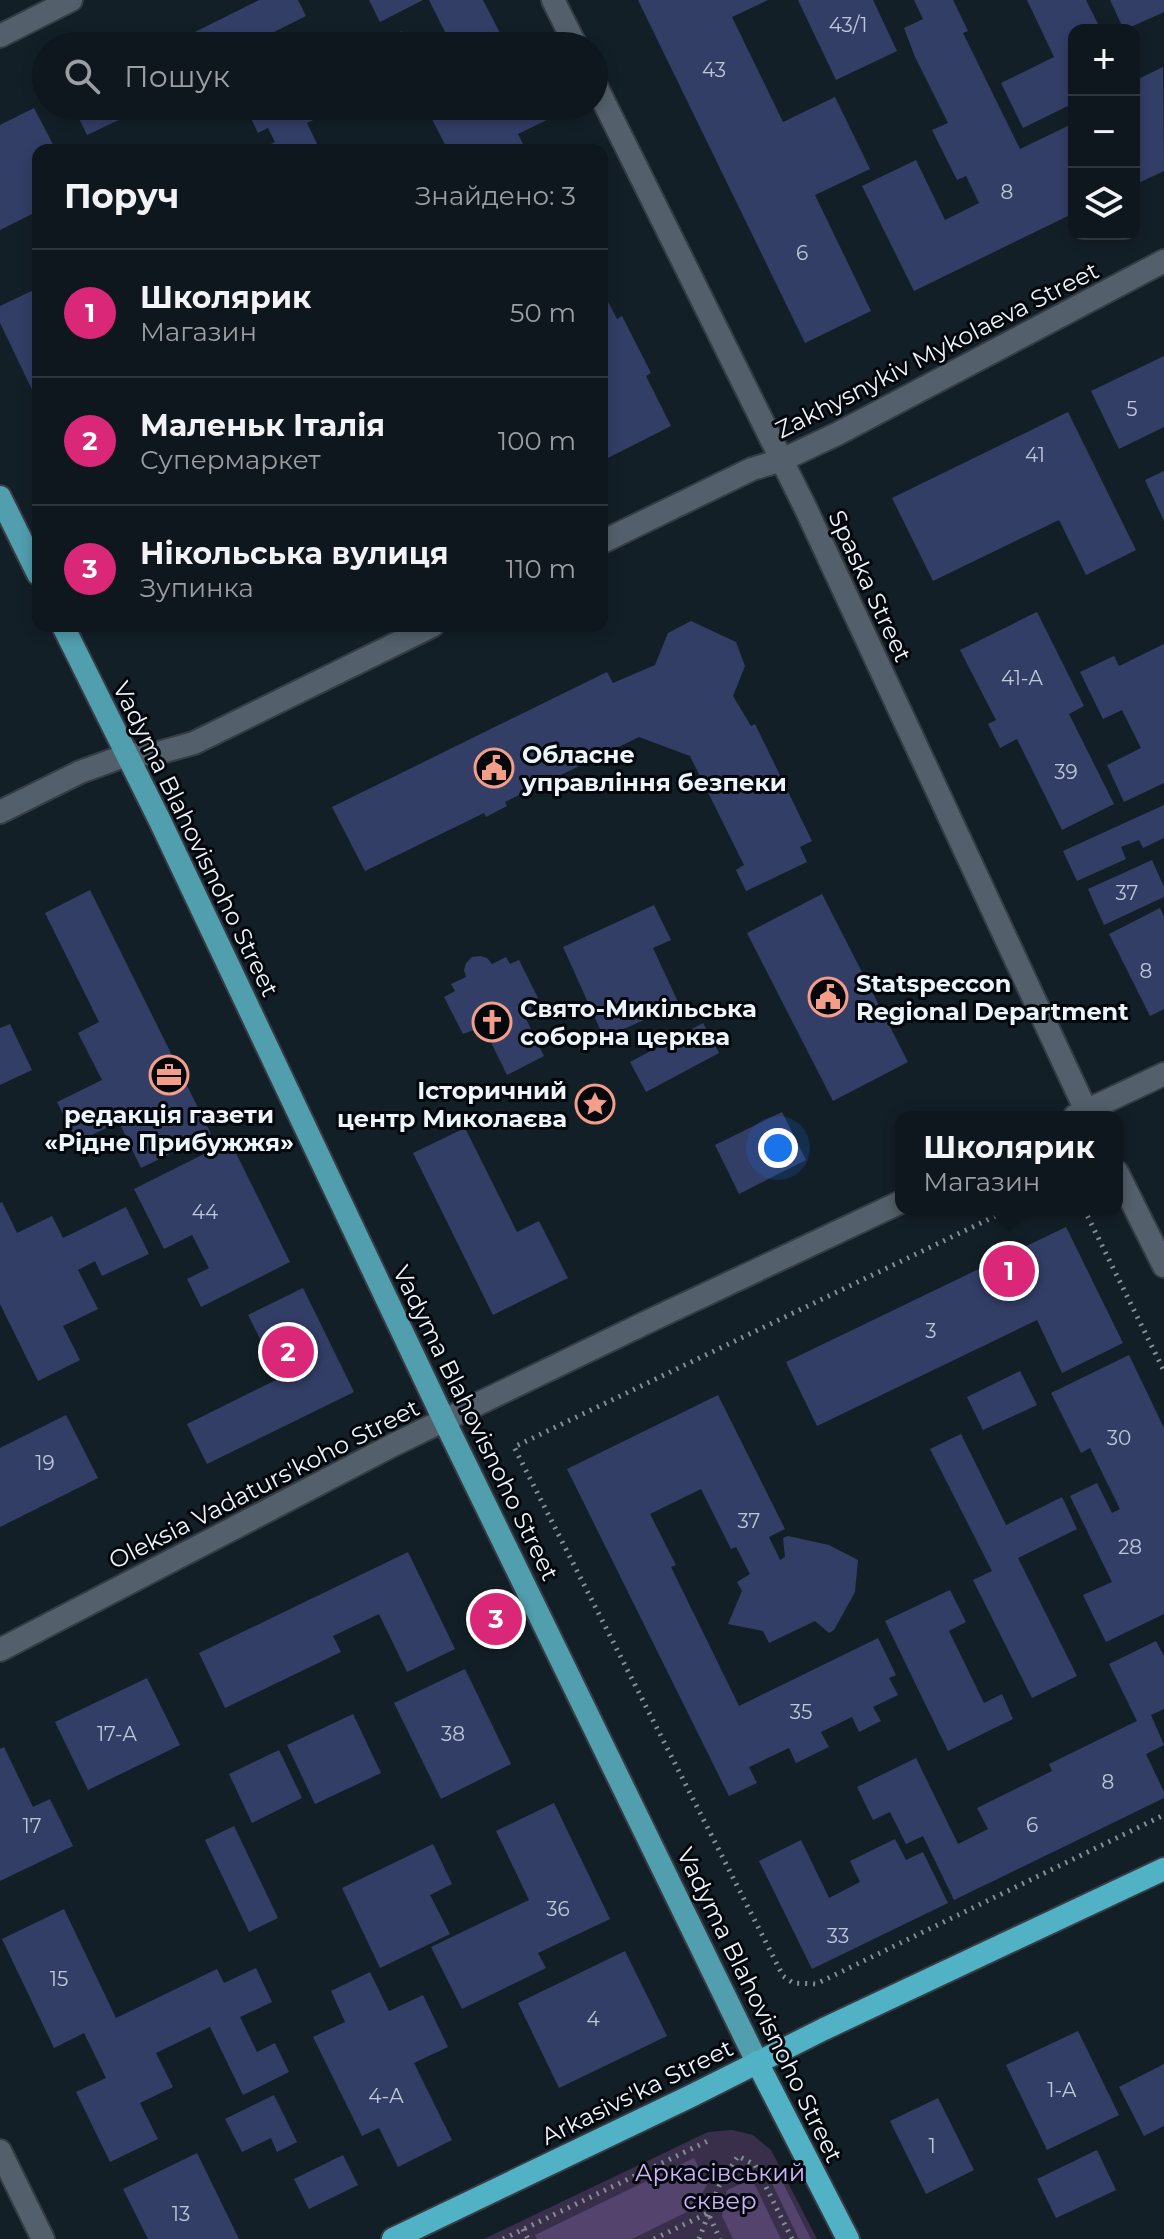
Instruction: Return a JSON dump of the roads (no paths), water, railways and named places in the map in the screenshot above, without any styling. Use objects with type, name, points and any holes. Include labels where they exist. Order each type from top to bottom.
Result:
[{"type":"highway","name":"Arkasivs'ka Street","points":[[393,2239],[1164,1869]]},
{"type":"highway","name":"Vadyma Blahovisnoho Street","points":[[757,2062],[848,2239]]},
{"type":"main road","points":[[0,497],[32,562]]},
{"type":"main road","name":"Vadyma Blahovisnoho Street","points":[[66,632],[444,1420],[757,2062]]},
{"type":"street","points":[[0,36],[71,0]]},
{"type":"street","points":[[553,0],[569,32]]},
{"type":"street","name":"Spaska Street","points":[[608,110],[782,460],[1081,1111]]},
{"type":"street","name":"Zakhysnykiv Mykolaeva Street","points":[[608,539],[752,469],[782,460],[837,434],[1164,261]]},
{"type":"street","points":[[0,812],[80,772],[127,755],[158,753],[194,743],[420,632]]},
{"type":"street","points":[[1091,1111],[1164,1074]]},
{"type":"street","points":[[1123,1184],[1164,1266]]},
{"type":"street","name":"Oleksia Vadaturs'koho Street","points":[[0,1650],[395,1444],[895,1205]]},
{"type":"street","points":[[0,2151],[43,2239]]},
{"type":"place","name":"Обласне управління безпеки","points":[[494,768]]},
{"type":"place","name":"Statspeccon Regional Department","points":[[828,997]]},
{"type":"place","name":"Свято-Микільська соборна церква","points":[[492,1022]]},
{"type":"place","name":"редакція газети «Рідне Прибужжя»","points":[[169,1075]]},
{"type":"place","name":"Історичний центр Миколаєва","points":[[595,1104]]},
{"type":"place","name":"Школярик","points":[[1009,1271]]},
{"type":"place","name":"Маленьк Італія","points":[[288,1352]]},
{"type":"place","name":"Нікольська вулиця","points":[[496,1619]]},
{"type":"park label","name":"Аркасівський сквер","points":[[720,2186]]}]
